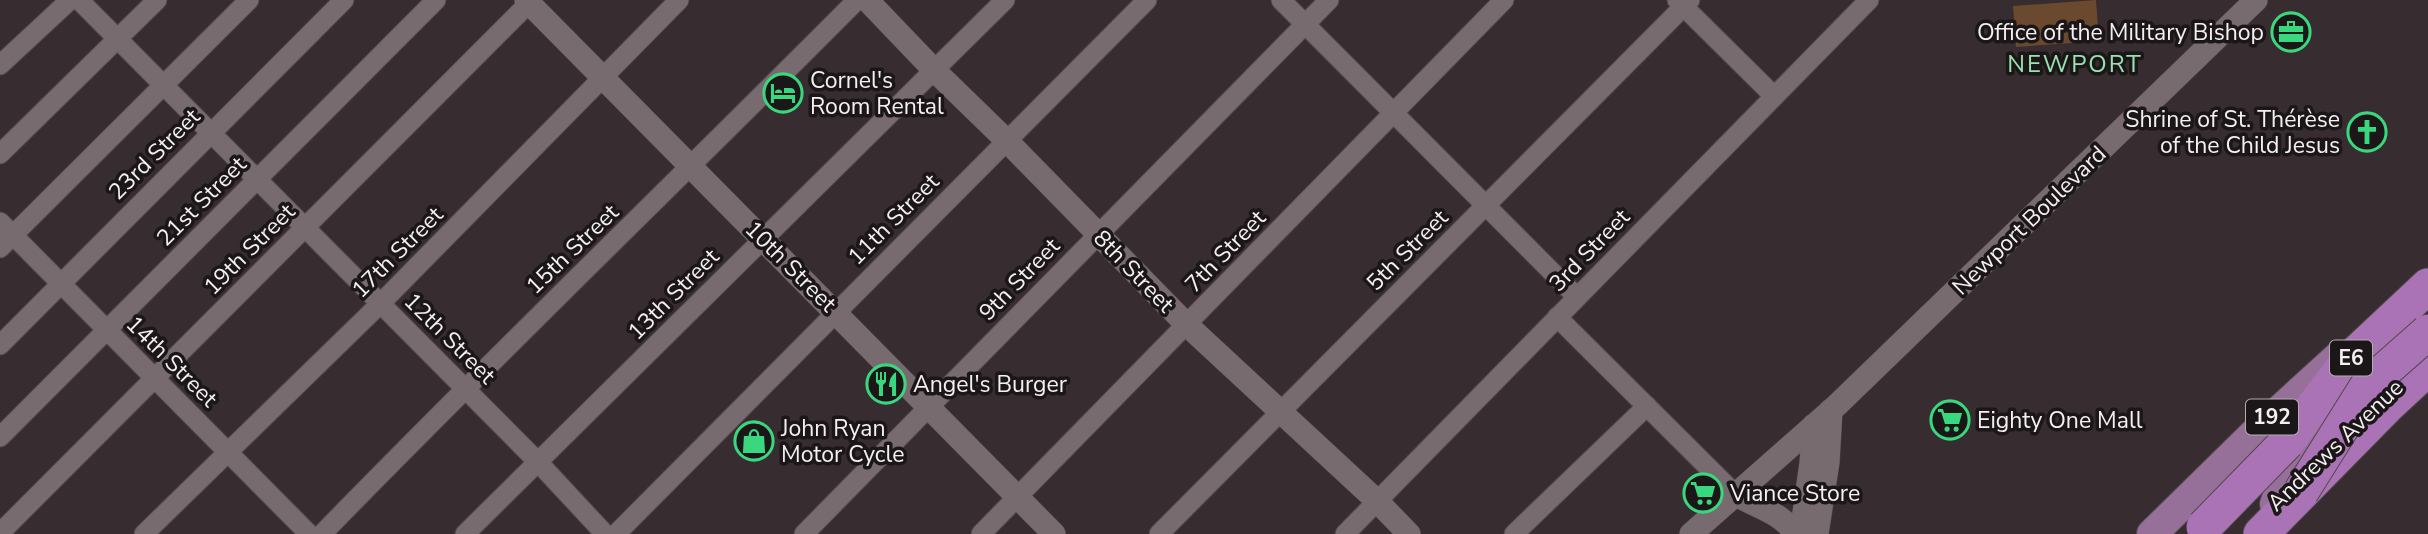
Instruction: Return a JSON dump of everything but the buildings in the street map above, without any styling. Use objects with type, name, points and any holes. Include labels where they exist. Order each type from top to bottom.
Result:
[{"type":"highway","name":"E6","points":[[2196,534],[2287,442],[2348,361],[2428,286]]},
{"type":"highway","points":[[2287,442],[2428,313]]},
{"type":"highway","points":[[2267,517],[2368,386],[2424,352]]},
{"type":"main road","name":"192","points":[[2152,534],[2428,272]]},
{"type":"main road","points":[[2208,480],[2225,475],[2242,480],[2255,494],[2267,517]]},
{"type":"street","points":[[0,65],[70,0]]},
{"type":"street","name":"12th Street","points":[[79,0],[538,462],[606,534]]},
{"type":"street","points":[[0,154],[157,0]]},
{"type":"street","points":[[4,235],[249,0]]},
{"type":"street","name":"23rd Street","points":[[0,345],[344,0]]},
{"type":"street","name":"21st Street","points":[[0,438],[436,0]]},
{"type":"street","name":"17th Street","points":[[144,534],[381,303],[679,0]]},
{"type":"street","name":"15th Street","points":[[322,534],[464,388],[857,0]]},
{"type":"street","name":"8th Street","points":[[867,0],[1187,325],[1409,534]]},
{"type":"street","name":"13th Street","points":[[466,534],[1004,0]]},
{"type":"street","name":"11th Street","points":[[616,534],[1146,0]]},
{"type":"street","points":[[1281,0],[1577,297]]},
{"type":"street","name":"9th Street","points":[[804,534],[1329,0]]},
{"type":"street","name":"7th Street","points":[[981,534],[1504,0]]},
{"type":"street","name":"3rd Street","points":[[1345,534],[1869,0]]},
{"type":"street","name":"Newport Boulevard","points":[[1691,534],[1831,410],[2256,0]]},
{"type":"street","name":"10th Street","points":[[529,1],[1054,534]]},
{"type":"street","name":"19th Street","points":[[0,533],[529,1]]},
{"type":"street","points":[[1683,2],[1774,96]]},
{"type":"street","name":"5th Street","points":[[1159,534],[1683,2]]},
{"type":"street","name":"14th Street","points":[[4,235],[60,282],[309,534]]},
{"type":"street","points":[[1557,317],[1736,495],[1772,511],[1799,534]]},
{"type":"street","points":[[1514,534],[1647,406]]},
{"type":"street","points":[[1817,534],[1828,462],[1831,410]]},
{"type":"street","points":[[1799,534],[1811,463],[1814,425]]},
{"type":"shaded area","points":[[2096,0],[2099,41],[2016,47],[2013,6]]},
{"type":"place","name":"Office of the Military Bishop","points":[[2291,32]]},
{"type":"place","name":"Cornel's Room Rental","points":[[783,93]]},
{"type":"place","name":"Shrine of St. Thérèse of the Child Jesus","points":[[2367,132]]},
{"type":"place","name":"Angel's Burger","points":[[886,384]]},
{"type":"place","name":"Eighty One Mall","points":[[1950,420]]},
{"type":"place","name":"John Ryan Motor Cycle","points":[[754,441]]},
{"type":"place","name":"Viance Store","points":[[1703,493]]},
{"type":"district","name":"NEWPORT","points":[[2075,64]]}]
